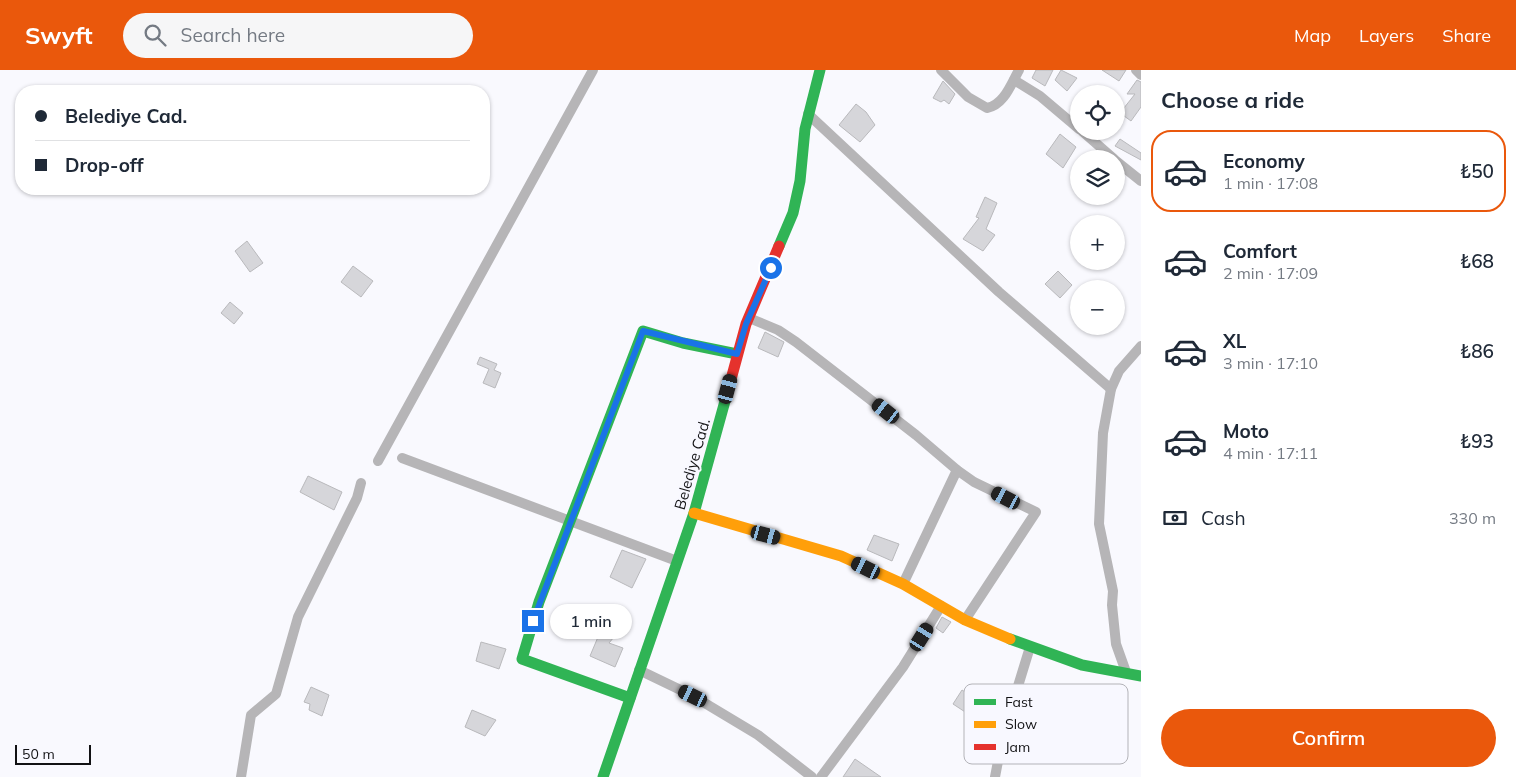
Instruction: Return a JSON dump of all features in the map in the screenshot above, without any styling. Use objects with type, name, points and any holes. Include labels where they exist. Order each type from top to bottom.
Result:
[{"type":"street","points":[[378,461],[593,70]]},
{"type":"street","name":"Belediye Cad.","points":[[604,777],[694,513],[737,354],[749,318],[793,213],[808,114],[820,70]]},
{"type":"street","points":[[941,70],[968,97],[987,108],[994,106],[1004,97],[1019,70]]},
{"type":"street","points":[[1136,70],[1141,75]]},
{"type":"street","points":[[1014,80],[1040,96],[1070,121]]},
{"type":"street","points":[[808,114],[999,292],[1111,388]]},
{"type":"street","points":[[1092,140],[1104,150]]},
{"type":"street","points":[[1125,168],[1141,181]]},
{"type":"street","points":[[749,318],[778,330],[796,342],[974,482],[1036,512],[965,620]]},
{"type":"street","points":[[630,698],[522,659],[539,602],[643,331],[737,354]]},
{"type":"street","points":[[1126,672],[1116,644],[1111,576],[1099,524],[1102,433],[1111,388],[1119,371],[1141,346]]},
{"type":"street","points":[[402,458],[677,561]]},
{"type":"street","points":[[903,584],[957,470]]},
{"type":"street","points":[[241,777],[251,715],[276,694],[298,617],[358,498],[361,483]]},
{"type":"street","points":[[694,513],[841,556],[903,584],[965,620],[1030,647],[1082,664],[1141,676]]},
{"type":"street","points":[[821,777],[903,667],[941,606]]},
{"type":"street","points":[[1019,684],[1030,647]]},
{"type":"street","points":[[639,670],[693,696],[758,735],[812,777]]},
{"type":"street","points":[[994,777],[997,764]]},
{"type":"building","points":[[1036,70],[1053,70],[1045,86],[1032,78]]},
{"type":"building","points":[[1061,70],[1077,78],[1067,91],[1055,80]]},
{"type":"building","points":[[1102,70],[1126,70],[1119,81]]},
{"type":"building","points":[[1137,80],[1141,82],[1141,107],[1131,121],[1125,117],[1125,107],[1135,94],[1127,94]]},
{"type":"building","points":[[943,81],[955,94],[949,104],[944,100],[941,102],[933,98]]},
{"type":"building","points":[[856,104],[866,112],[875,125],[860,142],[839,125]]},
{"type":"building","points":[[1060,134],[1076,147],[1074,150],[1070,150],[1070,157],[1063,168],[1046,154]]},
{"type":"building","points":[[1119,140],[1122,140],[1141,153],[1141,160],[1125,150],[1115,146]]},
{"type":"building","points":[[985,197],[997,203],[986,229],[995,235],[983,251],[963,239],[979,218],[976,217]]},
{"type":"building","points":[[247,241],[263,263],[250,272],[235,251]]},
{"type":"building","points":[[353,266],[373,281],[361,297],[341,282]]},
{"type":"building","points":[[1058,271],[1070,283],[1070,287],[1060,298],[1045,284]]},
{"type":"building","points":[[230,302],[243,313],[234,324],[221,313]]},
{"type":"building","points":[[765,332],[784,342],[778,357],[758,348]]},
{"type":"building","points":[[480,357],[497,364],[494,370],[501,373],[495,388],[483,383],[489,369],[477,364]]},
{"type":"building","points":[[308,476],[342,492],[334,510],[300,492]]},
{"type":"building","points":[[874,535],[899,544],[892,561],[867,550]]},
{"type":"building","points":[[622,550],[646,559],[632,588],[610,577]]},
{"type":"building","points":[[611,607],[629,619],[616,635],[599,620],[602,616],[600,615]]},
{"type":"building","points":[[942,617],[951,622],[943,633],[936,628]]},
{"type":"building","points":[[598,637],[614,637],[609,643],[623,648],[615,667],[590,656]]},
{"type":"building","points":[[481,642],[506,649],[499,669],[476,661]]},
{"type":"building","points":[[311,687],[329,695],[322,716],[309,710],[310,704],[304,702]]},
{"type":"building","points":[[962,690],[964,691],[964,711],[953,704]]},
{"type":"building","points":[[472,710],[496,720],[485,736],[465,727]]},
{"type":"building","points":[[855,759],[881,777],[843,777]]},
{"type":"traffic: fast","points":[[779,246],[793,213],[800,181],[805,129],[820,70]]},
{"type":"traffic: fast","points":[[630,698],[522,659],[539,602],[643,331],[683,343],[737,354]]},
{"type":"traffic: fast","points":[[603,777],[694,513],[730,383]]},
{"type":"traffic: fast","points":[[1010,639],[1082,665],[1141,676]]},
{"type":"traffic: slow","points":[[694,513],[841,556],[903,584],[965,620],[1010,639]]},
{"type":"traffic: jam","points":[[730,383],[746,324],[779,246]]},
{"type":"route","points":[[533,621],[643,331],[683,343],[737,354],[746,324],[771,268]]}]
